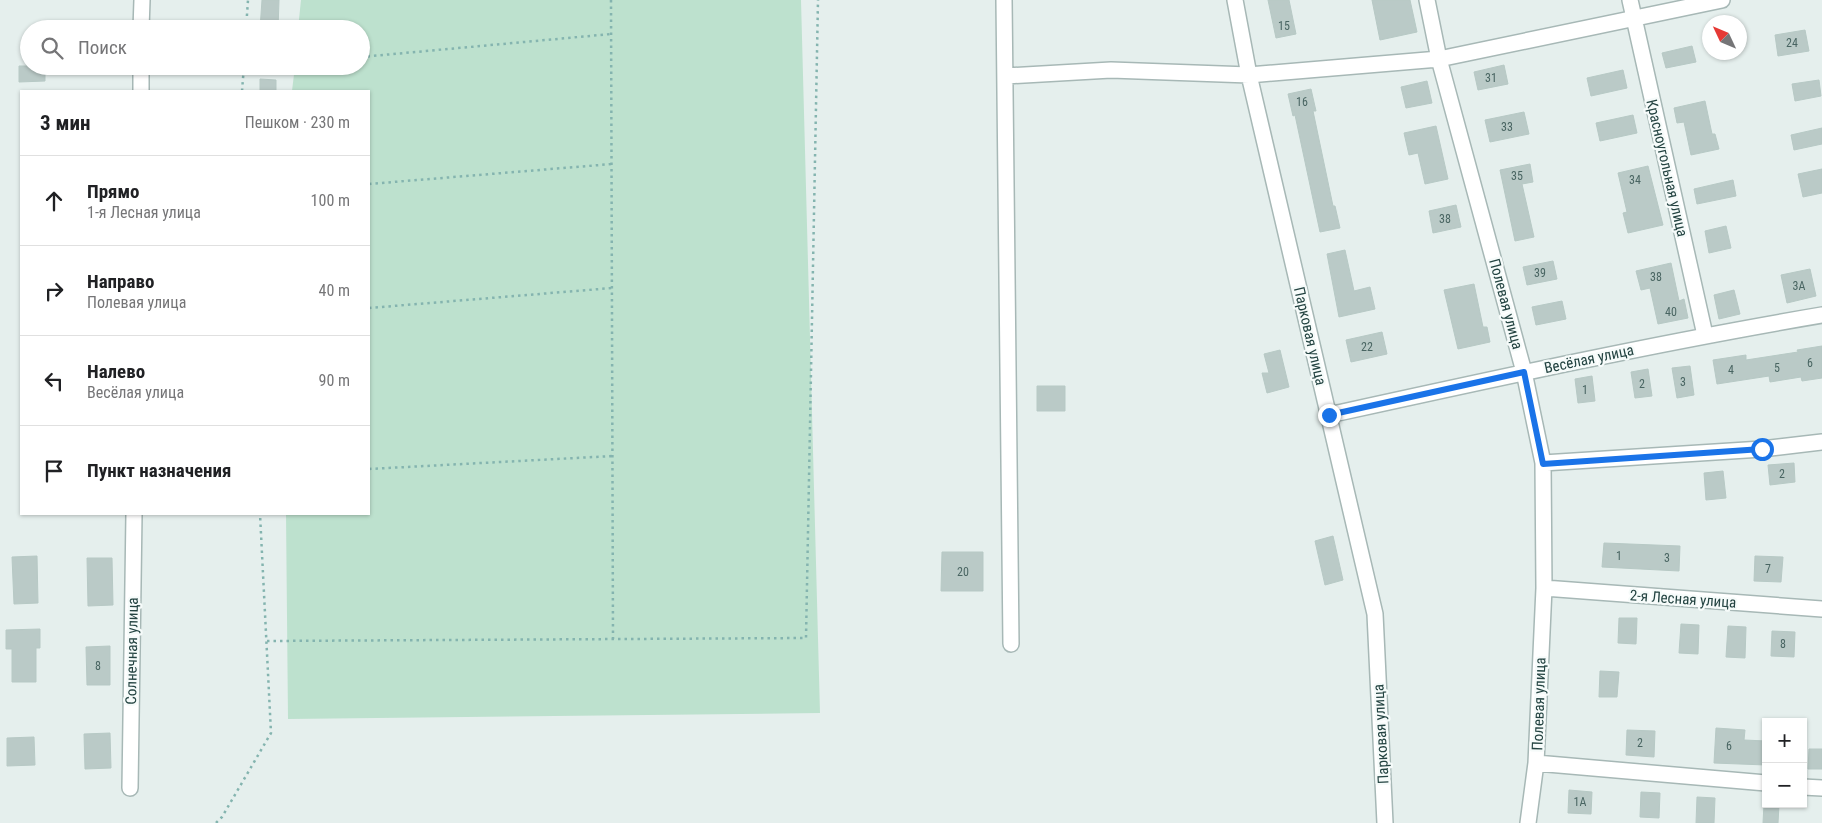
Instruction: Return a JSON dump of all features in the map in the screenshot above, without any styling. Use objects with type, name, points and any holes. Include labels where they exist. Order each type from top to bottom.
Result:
[{"type":"street","points":[[142,0],[142,20]]},
{"type":"street","points":[[1004,0],[1011,644]]},
{"type":"street","name":"Парковая улица","points":[[1235,0],[1250,75],[1375,614],[1385,823]]},
{"type":"street","name":"Полевая улица","points":[[1427,0],[1439,59],[1524,372],[1543,464],[1544,588],[1536,763],[1528,823]]},
{"type":"street","name":"Красноугольная улица","points":[[1630,0],[1705,335]]},
{"type":"street","points":[[1006,76],[1111,70],[1250,75],[1439,59],[1722,0]]},
{"type":"street","points":[[140,90],[141,75]]},
{"type":"street","name":"Весёлая улица","points":[[1329,415],[1705,335],[1822,315]]},
{"type":"street","points":[[1543,464],[1762,449],[1822,442]]},
{"type":"street","name":"Солнечная улица","points":[[130,788],[134,515]]},
{"type":"street","name":"2-я Лесная улица","points":[[1544,588],[1822,610]]},
{"type":"street","points":[[1536,763],[1762,783]]},
{"type":"street","points":[[1807,787],[1822,788]]},
{"type":"path","points":[[247,20],[248,0]]},
{"type":"path","points":[[611,0],[613,639]]},
{"type":"path","points":[[266,641],[806,638],[818,0]]},
{"type":"path","points":[[370,55],[611,34]]},
{"type":"path","points":[[242,90],[243,75]]},
{"type":"path","points":[[370,184],[612,164]]},
{"type":"path","points":[[370,308],[612,288]]},
{"type":"path","points":[[370,469],[613,456]]},
{"type":"path","points":[[216,823],[222,817],[271,733],[260,515]]},
{"type":"green space","points":[[301,0],[801,0],[820,713],[288,719],[286,515],[370,515],[370,90],[292,90],[294,75],[370,75],[370,20],[299,20]]},
{"type":"building","points":[[262,0],[279,0],[278,20],[261,20]]},
{"type":"building","points":[[1268,0],[1289,0],[1296,34],[1276,38]]},
{"type":"building","points":[[1372,0],[1410,0],[1417,32],[1380,40]]},
{"type":"building","points":[[1805,30],[1809,51],[1778,56],[1775,35]]},
{"type":"building","points":[[1692,46],[1696,62],[1666,68],[1662,53]]},
{"type":"building","points":[[1504,65],[1508,84],[1478,90],[1474,72]]},
{"type":"building","points":[[19,66],[20,75],[45,75],[45,81],[19,82]]},
{"type":"building","points":[[1623,70],[1627,88],[1591,96],[1587,78]]},
{"type":"building","points":[[260,79],[276,80],[276,90],[260,90]]},
{"type":"building","points":[[1819,80],[1821,96],[1795,101],[1792,84]]},
{"type":"building","points":[[1427,81],[1432,103],[1406,108],[1401,87]]},
{"type":"building","points":[[1311,89],[1316,111],[1313,111],[1333,206],[1335,206],[1340,228],[1320,232],[1295,115],[1293,116],[1288,94]]},
{"type":"building","points":[[1705,101],[1712,134],[1715,134],[1719,149],[1691,155],[1684,122],[1677,123],[1674,108]]},
{"type":"building","points":[[1524,112],[1529,134],[1490,142],[1485,120]]},
{"type":"building","points":[[1633,115],[1637,133],[1600,141],[1596,123]]},
{"type":"building","points":[[1436,126],[1448,179],[1425,184],[1418,153],[1409,155],[1404,133]]},
{"type":"building","points":[[1822,128],[1822,144],[1794,150],[1791,135]]},
{"type":"building","points":[[1530,164],[1533,182],[1522,184],[1534,237],[1515,241],[1500,170]]},
{"type":"building","points":[[1648,166],[1663,225],[1628,233],[1623,213],[1627,212],[1618,173]]},
{"type":"building","points":[[1822,169],[1822,193],[1803,197],[1798,174]]},
{"type":"building","points":[[1733,180],[1736,196],[1697,204],[1694,189]]},
{"type":"building","points":[[1456,205],[1461,227],[1433,233],[1429,211]]},
{"type":"building","points":[[1726,226],[1731,248],[1709,253],[1705,231]]},
{"type":"building","points":[[1345,250],[1354,291],[1370,287],[1375,309],[1339,317],[1327,254]]},
{"type":"building","points":[[1553,261],[1557,279],[1527,285],[1523,267]]},
{"type":"building","points":[[1671,263],[1679,301],[1684,299],[1688,318],[1658,324],[1650,288],[1641,290],[1636,271]]},
{"type":"building","points":[[1810,269],[1816,296],[1787,303],[1781,275]]},
{"type":"building","points":[[1474,284],[1483,327],[1487,327],[1490,342],[1458,349],[1444,290]]},
{"type":"building","points":[[1734,290],[1740,314],[1719,319],[1714,295]]},
{"type":"building","points":[[1562,301],[1566,319],[1536,325],[1532,307]]},
{"type":"building","points":[[1382,332],[1387,354],[1351,362],[1346,340]]},
{"type":"building","points":[[1822,346],[1822,378],[1802,381],[1801,377],[1770,382],[1769,376],[1717,384],[1713,360],[1746,355],[1746,360],[1798,352],[1797,350]]},
{"type":"building","points":[[1280,350],[1289,387],[1267,393],[1262,373],[1269,373],[1264,354]]},
{"type":"building","points":[[1690,366],[1694,395],[1677,398],[1672,368]]},
{"type":"building","points":[[1648,369],[1652,396],[1635,398],[1631,372]]},
{"type":"building","points":[[1592,376],[1595,401],[1578,403],[1575,379]]},
{"type":"building","points":[[1037,386],[1065,386],[1065,411],[1037,411]]},
{"type":"building","points":[[1794,463],[1795,482],[1770,485],[1768,465]]},
{"type":"building","points":[[1723,471],[1726,498],[1706,500],[1704,473]]},
{"type":"building","points":[[1333,536],[1343,580],[1325,585],[1315,541]]},
{"type":"building","points":[[1604,543],[1680,546],[1679,571],[1602,567]]},
{"type":"building","points":[[942,552],[983,552],[983,591],[941,591]]},
{"type":"building","points":[[37,556],[38,603],[14,604],[12,557]]},
{"type":"building","points":[[1755,556],[1783,557],[1781,582],[1754,581]]},
{"type":"building","points":[[87,558],[112,558],[113,605],[88,606]]},
{"type":"building","points":[[1619,618],[1637,618],[1636,644],[1618,643]]},
{"type":"building","points":[[1681,624],[1699,625],[1698,654],[1679,653]]},
{"type":"building","points":[[1728,626],[1746,627],[1745,658],[1726,657]]},
{"type":"building","points":[[40,629],[40,648],[36,648],[36,682],[12,682],[12,649],[6,649],[6,630]]},
{"type":"building","points":[[1772,631],[1795,632],[1794,657],[1771,656]]},
{"type":"building","points":[[110,646],[110,685],[87,685],[86,647]]},
{"type":"building","points":[[1600,671],[1619,672],[1617,697],[1599,697]]},
{"type":"building","points":[[1716,728],[1745,730],[1744,740],[1762,741],[1762,765],[1714,763]]},
{"type":"building","points":[[1627,730],[1655,731],[1654,757],[1626,755]]},
{"type":"building","points":[[110,733],[111,768],[85,769],[84,734]]},
{"type":"building","points":[[34,737],[35,765],[7,766],[7,738]]},
{"type":"building","points":[[1809,749],[1822,749],[1822,769],[1808,769]]},
{"type":"building","points":[[1569,790],[1592,792],[1591,814],[1568,813]]},
{"type":"building","points":[[1641,792],[1660,793],[1659,818],[1640,817]]},
{"type":"building","points":[[1697,797],[1715,798],[1714,823],[1696,823]]},
{"type":"building","points":[[1764,808],[1779,808],[1778,823],[1763,823]]},
{"type":"route","points":[[1329,415],[1524,372],[1543,464],[1762,449]]}]
